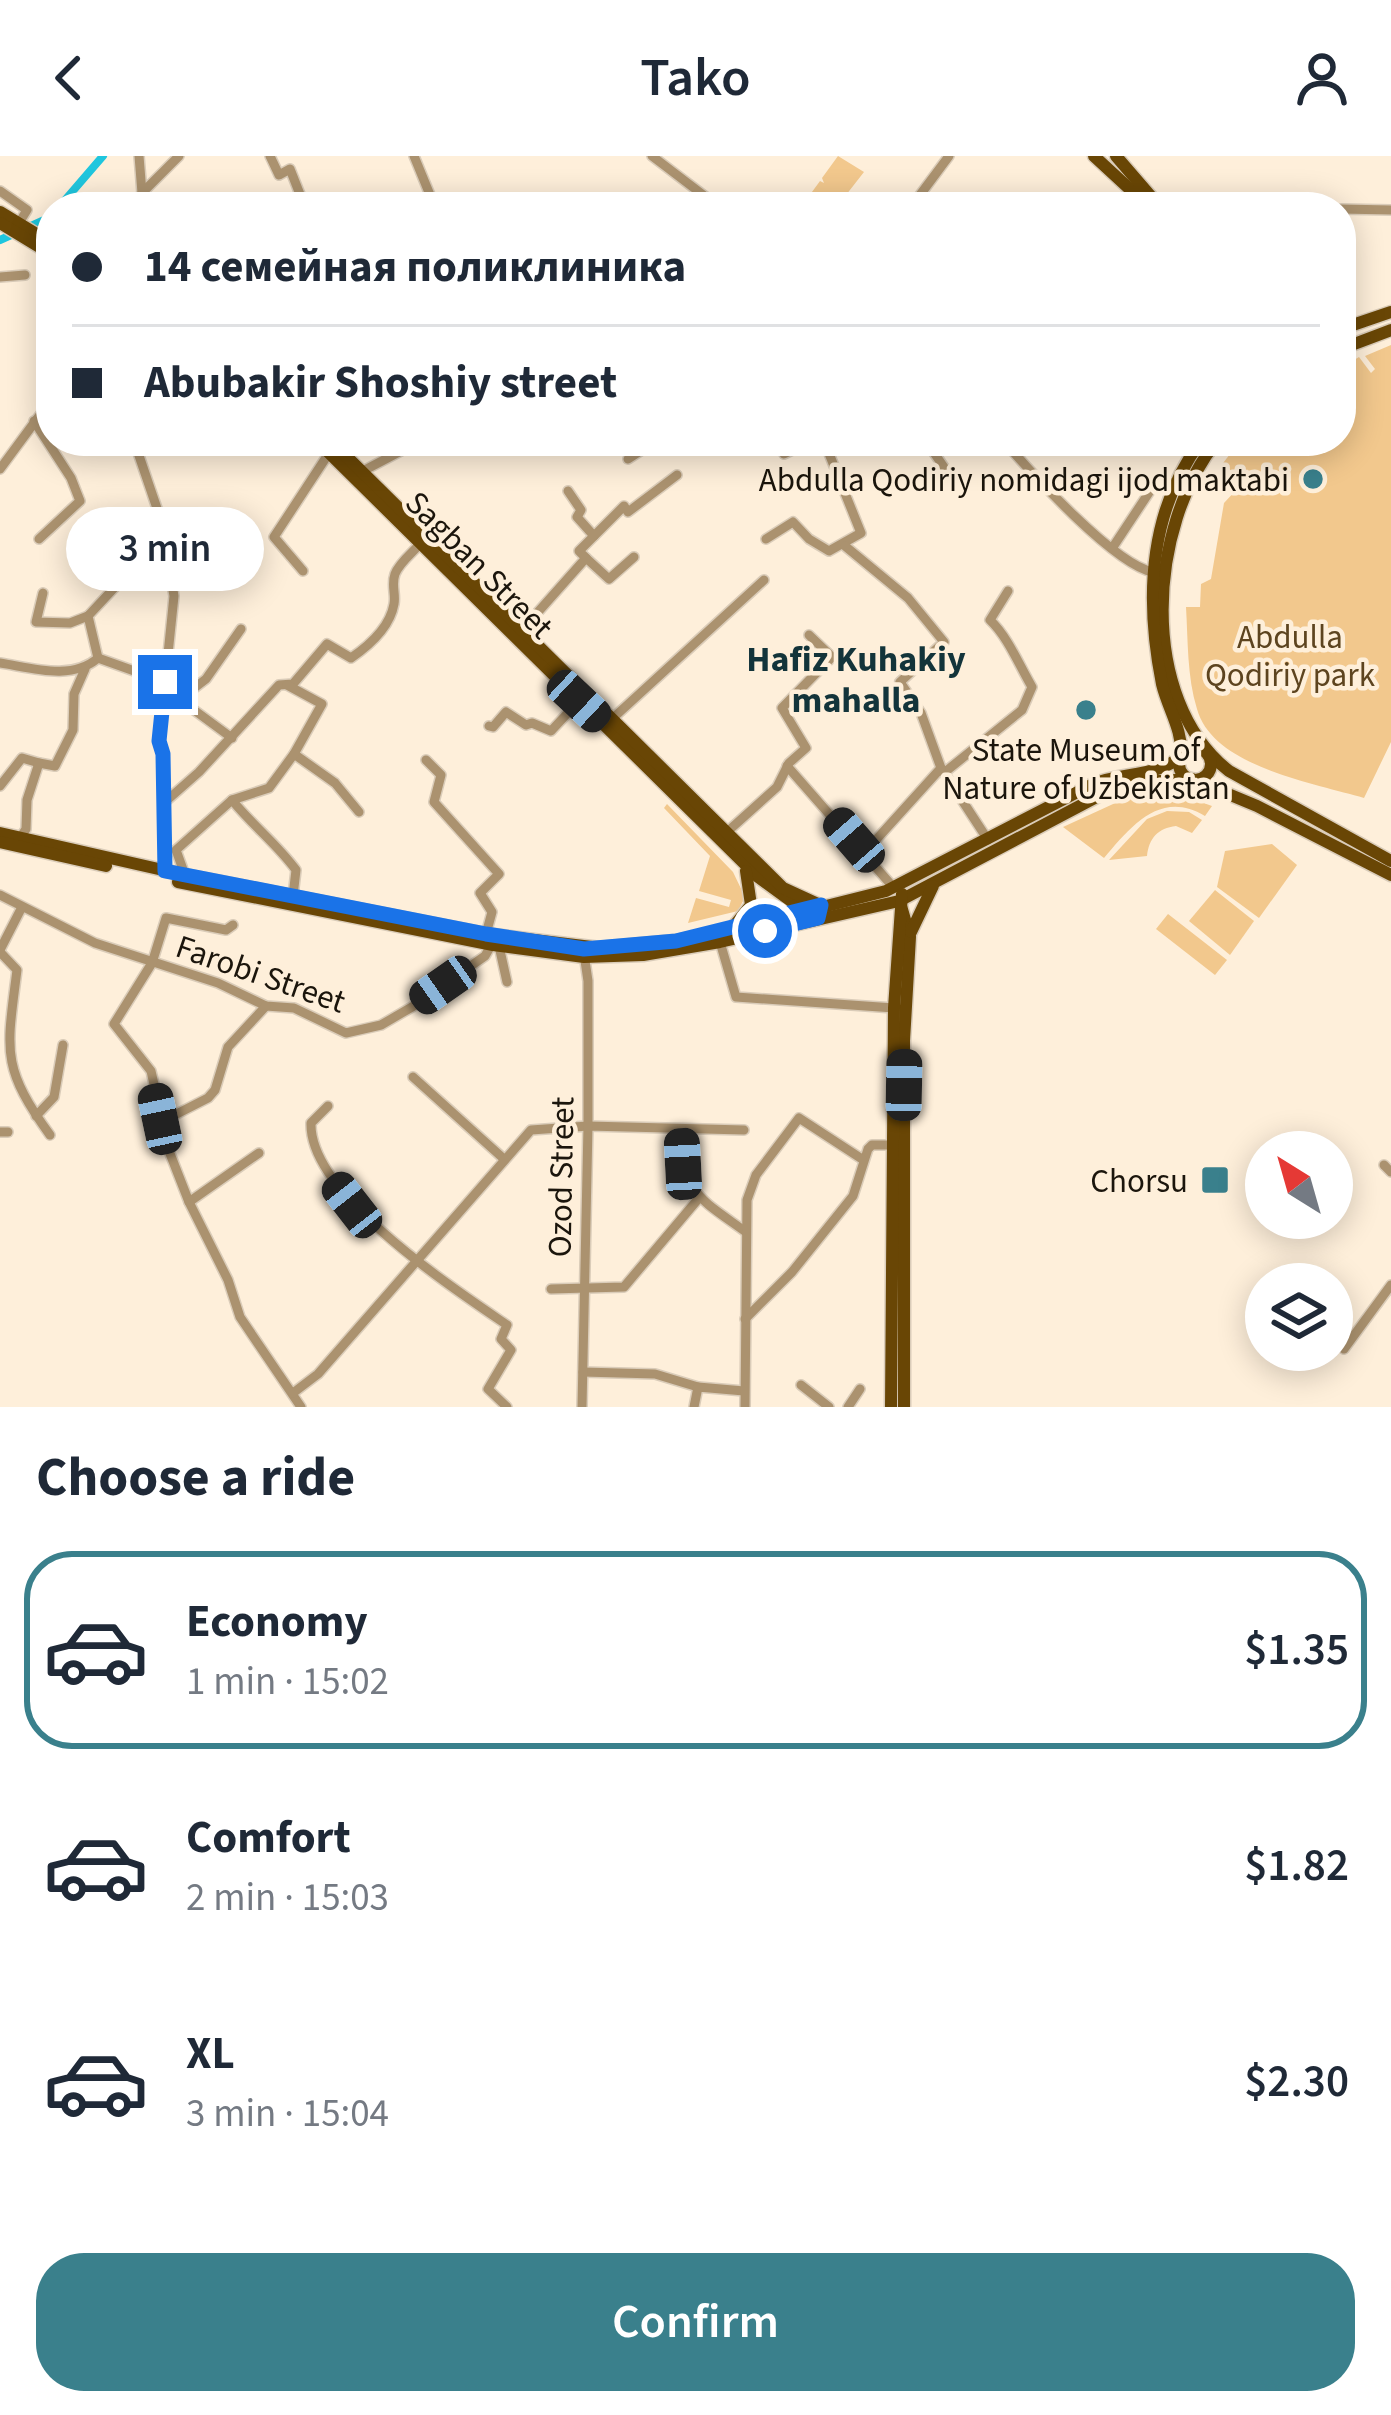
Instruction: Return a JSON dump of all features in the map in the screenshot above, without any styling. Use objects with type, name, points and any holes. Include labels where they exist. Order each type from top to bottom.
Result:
[{"type":"main road","points":[[1094,156],[1137,192]]},
{"type":"main road","points":[[1105,156],[1140,192]]},
{"type":"main road","points":[[1116,156],[1142,192]]},
{"type":"main road","points":[[1126,156],[1145,192]]},
{"type":"main road","points":[[0,212],[29,230]]},
{"type":"main road","points":[[0,223],[29,230]]},
{"type":"main road","points":[[1356,324],[1391,312]]},
{"type":"main road","points":[[1356,343],[1391,330]]},
{"type":"main road","name":"Sagban Street","points":[[337,456],[740,859],[776,894],[802,911]]},
{"type":"main road","points":[[1194,456],[1158,532],[1153,572],[1159,662],[1169,709],[1181,737],[1181,770],[1391,875]]},
{"type":"main road","points":[[0,838],[245,898],[584,953],[722,943],[819,912],[933,885],[1108,791],[1192,779],[1209,772],[1208,754],[1181,707],[1166,633],[1166,556],[1174,514],[1180,487],[1205,456]]},
{"type":"main road","name":"Sagban Street","points":[[418,537],[523,630],[783,888],[819,912]]},
{"type":"main road","points":[[857,912],[1093,784],[1165,769],[1196,748],[1250,785],[1391,861]]},
{"type":"main road","points":[[0,838],[20,838],[493,940]]},
{"type":"main road","points":[[722,943],[752,905],[751,885],[740,859]]},
{"type":"main road","points":[[910,937],[933,885]]},
{"type":"main road","points":[[891,1407],[888,1008],[900,890]]},
{"type":"main road","points":[[900,890],[910,937],[904,1041],[904,1407]]},
{"type":"main road","points":[[722,943],[802,911],[857,912],[897,927]]},
{"type":"street","points":[[140,156],[142,192]]},
{"type":"street","points":[[143,192],[179,156]]},
{"type":"street","points":[[270,156],[279,175],[290,169],[298,192]]},
{"type":"street","points":[[414,156],[429,192]]},
{"type":"street","points":[[652,156],[699,192]]},
{"type":"street","points":[[922,192],[949,156]]},
{"type":"street","points":[[0,191],[29,230]]},
{"type":"street","points":[[1356,209],[1391,210]]},
{"type":"street","points":[[0,277],[25,275]]},
{"type":"street","points":[[0,469],[36,419]]},
{"type":"street","points":[[39,538],[80,501],[57,456]]},
{"type":"street","points":[[139,456],[161,520],[175,596],[159,741],[165,871]]},
{"type":"street","points":[[304,571],[274,537],[317,456]]},
{"type":"street","points":[[358,475],[393,456]]},
{"type":"street","points":[[766,539],[793,522],[829,551],[861,533],[830,456]]},
{"type":"street","points":[[936,456],[950,476]]},
{"type":"street","points":[[1017,456],[1124,560],[1153,572]]},
{"type":"street","points":[[634,557],[609,579],[579,551],[624,506],[628,512],[677,475]]},
{"type":"street","points":[[1113,547],[1152,488],[1163,479],[1180,487]]},
{"type":"street","points":[[568,491],[581,510],[577,517],[594,536]]},
{"type":"street","points":[[286,686],[327,644],[351,658],[380,633],[395,600],[396,569],[418,537]]},
{"type":"street","points":[[845,546],[908,598],[944,642],[900,682],[921,713],[943,770],[988,840]]},
{"type":"street","points":[[523,630],[586,558]]},
{"type":"street","points":[[43,592],[36,622],[70,623],[88,616],[116,586],[94,570]]},
{"type":"street","points":[[612,718],[764,580]]},
{"type":"street","points":[[865,852],[943,770],[1022,710],[1032,687],[1004,633],[989,620],[1008,591]]},
{"type":"street","points":[[88,616],[98,658]]},
{"type":"street","points":[[180,699],[206,680],[241,629]]},
{"type":"street","points":[[727,832],[776,788],[787,766],[806,746],[782,708],[832,657],[809,635]]},
{"type":"street","points":[[98,658],[166,686],[232,738]]},
{"type":"street","points":[[0,786],[22,758],[55,766],[73,730],[74,694],[86,669],[98,658]]},
{"type":"street","points":[[0,663],[86,669]]},
{"type":"street","points":[[165,802],[279,685],[322,704],[269,788],[232,800],[176,850],[185,875]]},
{"type":"street","points":[[489,726],[493,728],[506,712],[526,725],[550,731],[579,701]]},
{"type":"street","points":[[294,754],[335,783],[358,812]]},
{"type":"street","points":[[426,760],[441,775],[434,802],[499,874],[480,893],[491,912],[493,940],[507,982]]},
{"type":"street","points":[[20,838],[26,829],[27,800],[39,763]]},
{"type":"street","points":[[787,766],[900,890]]},
{"type":"street","points":[[232,800],[296,870],[293,896]]},
{"type":"street","name":"Farobi Street","points":[[0,895],[94,943],[218,983],[266,1006],[294,1008],[346,1033],[381,1025],[475,963],[493,940]]},
{"type":"street","points":[[22,907],[0,951],[17,970],[6,1031],[8,1065],[50,1135]]},
{"type":"street","points":[[233,926],[226,930],[166,918],[152,963],[113,1024],[151,1072],[161,1122],[189,1202],[229,1280],[240,1317],[301,1407]]},
{"type":"street","points":[[722,943],[736,997],[888,1008]]},
{"type":"street","name":"Ozod Street","points":[[582,1407],[588,981],[584,953]]},
{"type":"street","points":[[161,1122],[215,1090],[228,1047],[266,1006]]},
{"type":"street","points":[[35,1116],[54,1097],[63,1046]]},
{"type":"street","points":[[413,1077],[504,1159]]},
{"type":"street","points":[[328,1106],[313,1119],[310,1130],[329,1174],[365,1218],[507,1325],[501,1339],[511,1350],[488,1392],[507,1407]]},
{"type":"street","points":[[745,1407],[750,1187],[799,1118],[862,1159]]},
{"type":"street","points":[[293,1393],[318,1374],[531,1130],[587,1126],[744,1130]]},
{"type":"street","points":[[682,1130],[687,1180],[699,1198],[746,1232]]},
{"type":"street","points":[[745,1319],[792,1272],[853,1196],[862,1159],[872,1145],[892,1145]]},
{"type":"street","points":[[189,1202],[260,1153]]},
{"type":"street","points":[[550,1289],[627,1285],[699,1198]]},
{"type":"street","points":[[1353,1337],[1391,1285]]},
{"type":"street","points":[[583,1372],[655,1374],[698,1388],[744,1391]]},
{"type":"street","points":[[801,1385],[829,1407]]},
{"type":"street","points":[[694,1407],[698,1388]]},
{"type":"street","points":[[848,1407],[860,1389]]},
{"type":"green space","points":[[838,156],[864,172],[848,192],[812,192],[820,181],[824,183],[822,178]]},
{"type":"green space","name":"Abdulla Qodiriy park","points":[[1391,345],[1391,742],[1364,798],[1268,770],[1223,745],[1207,729],[1191,684],[1186,607],[1200,607],[1201,584],[1211,579],[1224,503],[1237,489],[1220,467],[1228,456],[1356,456],[1356,359],[1371,373],[1375,369],[1365,356]]},
{"type":"green space","points":[[1173,792],[1212,806],[1205,816],[1174,807],[1148,815],[1104,858],[1063,827],[1124,799]]},
{"type":"green space","points":[[667,804],[733,872],[745,897],[738,911],[688,923],[696,898],[729,907],[731,900],[699,891],[710,856],[664,808]]},
{"type":"green space","points":[[1167,811],[1189,812],[1202,820],[1192,833],[1176,826],[1159,832],[1147,856],[1109,860],[1147,819]]},
{"type":"green space","points":[[1272,844],[1297,865],[1259,918],[1217,887],[1225,851]]},
{"type":"green space","points":[[1215,890],[1254,921],[1230,955],[1189,921]]},
{"type":"green space","points":[[1168,914],[1227,960],[1215,975],[1156,929]]},
{"type":"waterway","points":[[72,192],[103,156]]},
{"type":"waterway","points":[[0,240],[36,224]]},
{"type":"place","name":"Abdulla Qodiriy nomidagi ijod maktabi","points":[[1313,479]]},
{"type":"place","name":"State Museum of Nature of Uzbekistan","points":[[1086,710]]},
{"type":"place","name":"Chorsu","points":[[1215,1180]]},
{"type":"district","name":"Hafiz Kuhakiy mahalla","points":[[856,678]]},
{"type":"route","points":[[165,682],[159,741],[165,871],[584,949],[676,941],[821,905],[818,918],[765,931]]}]
